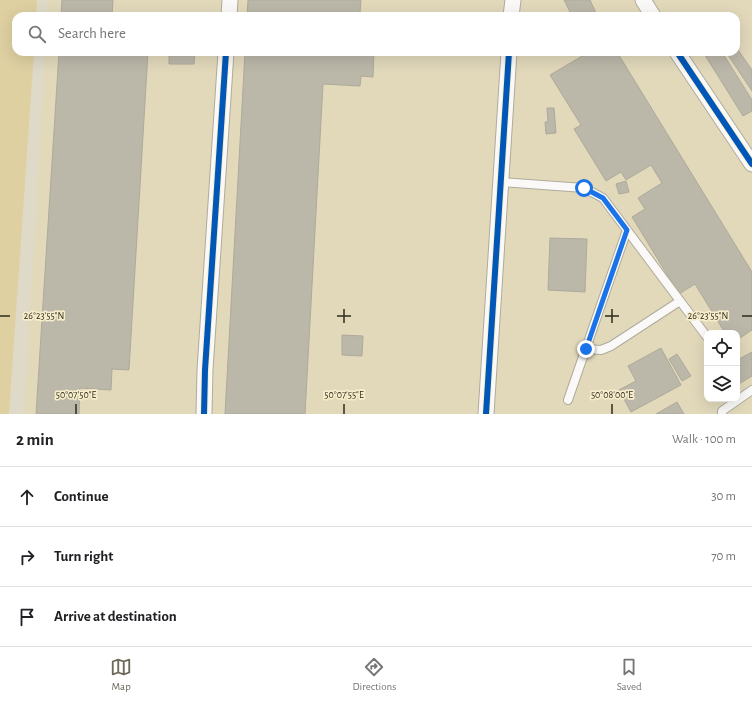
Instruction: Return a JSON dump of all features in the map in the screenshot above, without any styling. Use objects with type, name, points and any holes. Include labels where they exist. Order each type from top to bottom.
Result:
[{"type":"street","points":[[229,12],[230,0]]},
{"type":"street","points":[[512,0],[512,12]]},
{"type":"street","points":[[643,0],[650,12]]},
{"type":"street","points":[[204,414],[205,370],[226,56]]},
{"type":"street","points":[[486,414],[509,56]]},
{"type":"street","points":[[680,56],[747,145],[752,164]]},
{"type":"lane","points":[[501,182],[584,188],[603,198],[704,334]]},
{"type":"lane","points":[[568,400],[627,230]]},
{"type":"lane","points":[[586,349],[601,350],[611,346],[680,301]]},
{"type":"lane","points":[[722,414],[722,411],[752,390]]},
{"type":"shaded area","points":[[0,0],[37,0],[36,12],[12,12],[12,56],[34,56],[9,414],[0,414]]},
{"type":"shaded area","points":[[48,0],[752,0],[752,414],[24,414],[45,56],[740,56],[740,12],[47,12]]},
{"type":"building","points":[[62,0],[113,0],[112,12],[61,12]]},
{"type":"building","points":[[248,0],[361,0],[360,12],[247,12]]},
{"type":"building","points":[[564,0],[590,0],[596,12],[570,12]]},
{"type":"building","points":[[740,53],[752,70],[752,91],[729,56],[740,56]]},
{"type":"building","points":[[59,56],[148,56],[129,370],[112,369],[111,390],[80,388],[79,414],[36,414]]},
{"type":"building","points":[[169,56],[195,56],[194,64],[169,64]]},
{"type":"building","points":[[245,56],[374,56],[373,77],[361,76],[360,86],[323,84],[305,414],[225,414]]},
{"type":"building","points":[[582,56],[619,56],[752,272],[752,330],[740,338],[740,330],[723,330],[695,284],[679,294],[632,217],[645,209],[638,198],[662,183],[651,165],[626,180],[621,172],[606,181],[574,129],[581,125],[550,75]]},
{"type":"building","points":[[706,56],[724,56],[752,100],[752,111],[743,116]]},
{"type":"building","points":[[547,108],[554,108],[556,133],[546,134],[545,122],[548,122]]},
{"type":"building","points":[[626,181],[629,192],[619,194],[616,184]]},
{"type":"building","points":[[550,238],[587,239],[585,292],[548,290]]},
{"type":"building","points":[[342,335],[363,336],[362,356],[342,355]]},
{"type":"building","points":[[661,348],[681,385],[631,412],[619,390],[636,381],[628,366]]},
{"type":"building","points":[[752,352],[752,376],[740,383],[740,366],[740,358]]},
{"type":"building","points":[[677,354],[691,376],[682,381],[669,359]]},
{"type":"building","points":[[677,402],[684,414],[656,414]]},
{"type":"cycle path","points":[[204,414],[205,370],[226,56]]},
{"type":"cycle path","points":[[486,414],[509,56]]},
{"type":"cycle path","points":[[680,56],[752,164]]},
{"type":"route","points":[[584,188],[603,198],[627,230],[586,349]]}]
